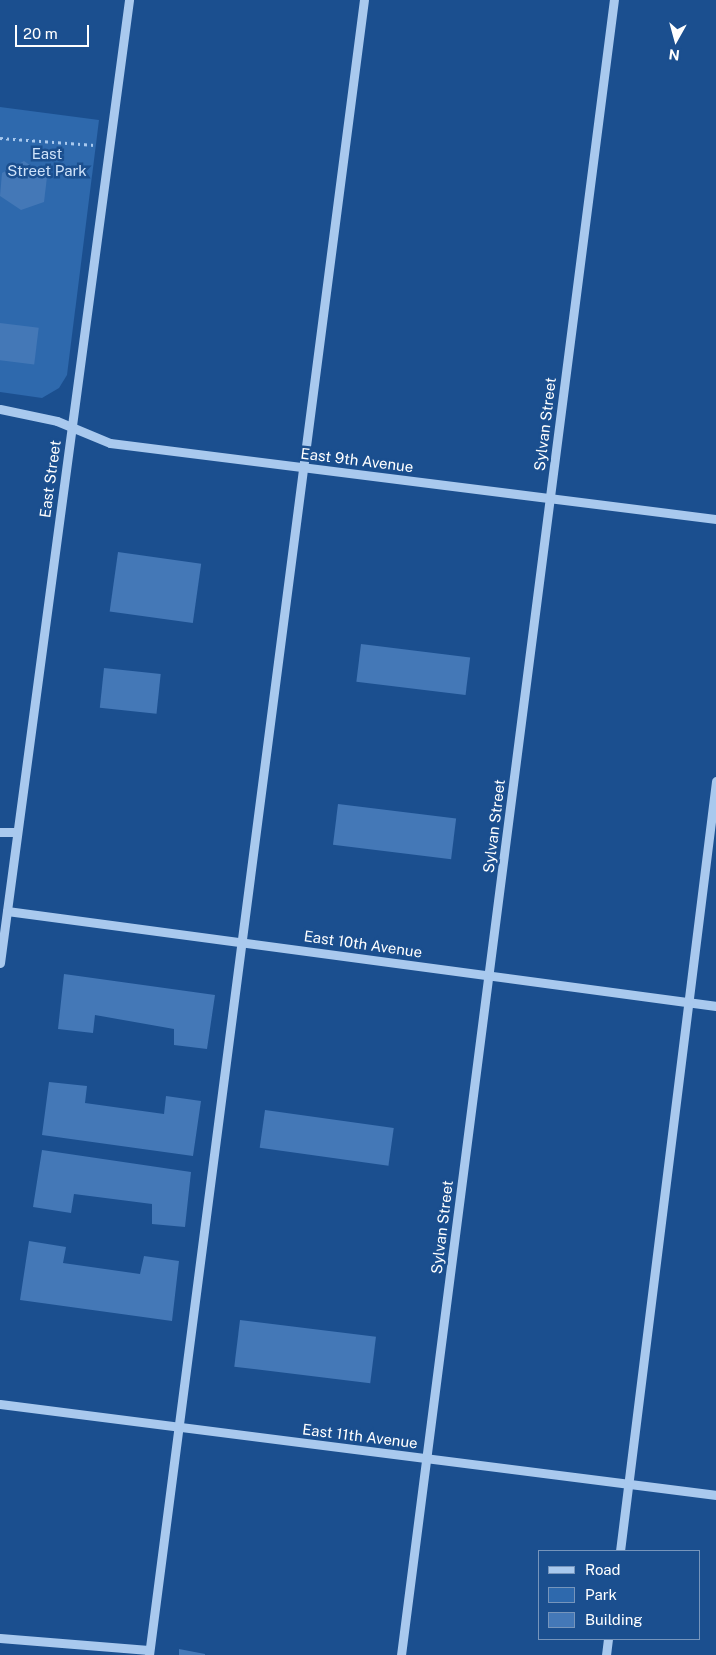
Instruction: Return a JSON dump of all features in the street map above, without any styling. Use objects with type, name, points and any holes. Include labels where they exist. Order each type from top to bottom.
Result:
[{"type":"street","name":"East Street","points":[[0,963],[129,0]]},
{"type":"street","points":[[0,1638],[149,1652],[240,941],[305,467],[364,0]]},
{"type":"street","name":"Sylvan Street","points":[[401,1655],[614,0]]},
{"type":"street","name":"East 9th Avenue","points":[[0,409],[57,421],[110,443],[716,519]]},
{"type":"street","points":[[620,1550],[716,781]]},
{"type":"street","points":[[0,832],[17,832]]},
{"type":"street","name":"East 10th Avenue","points":[[7,911],[716,1006]]},
{"type":"street","name":"East 11th Avenue","points":[[0,1404],[716,1495]]},
{"type":"street","points":[[606,1655],[608,1640]]},
{"type":"path","points":[[0,138],[110,146]]},
{"type":"green space","name":"East Street Park","points":[[0,107],[99,120],[67,375],[59,388],[42,398],[0,392]]},
{"type":"building","points":[[24,161],[47,177],[44,202],[21,210],[0,196],[2,173]]},
{"type":"building","points":[[0,323],[39,328],[34,364],[0,360]]},
{"type":"building","points":[[118,552],[201,564],[193,623],[110,611]]},
{"type":"building","points":[[361,644],[470,657],[466,695],[356,682]]},
{"type":"building","points":[[104,668],[161,674],[157,714],[100,708]]},
{"type":"building","points":[[338,804],[456,819],[451,859],[333,845]]},
{"type":"building","points":[[64,974],[215,995],[207,1049],[174,1045],[174,1029],[95,1015],[93,1033],[58,1029]]},
{"type":"building","points":[[49,1082],[87,1086],[85,1103],[164,1114],[166,1096],[201,1101],[193,1156],[42,1135]]},
{"type":"building","points":[[265,1110],[394,1128],[388,1166],[260,1148]]},
{"type":"building","points":[[42,1150],[191,1172],[185,1227],[152,1224],[152,1204],[74,1194],[71,1213],[33,1207]]},
{"type":"building","points":[[29,1241],[66,1247],[63,1263],[140,1274],[144,1256],[179,1261],[172,1321],[20,1300]]},
{"type":"building","points":[[240,1320],[376,1337],[370,1383],[234,1367]]},
{"type":"building","points":[[179,1649],[205,1654],[205,1655],[179,1655]]}]
